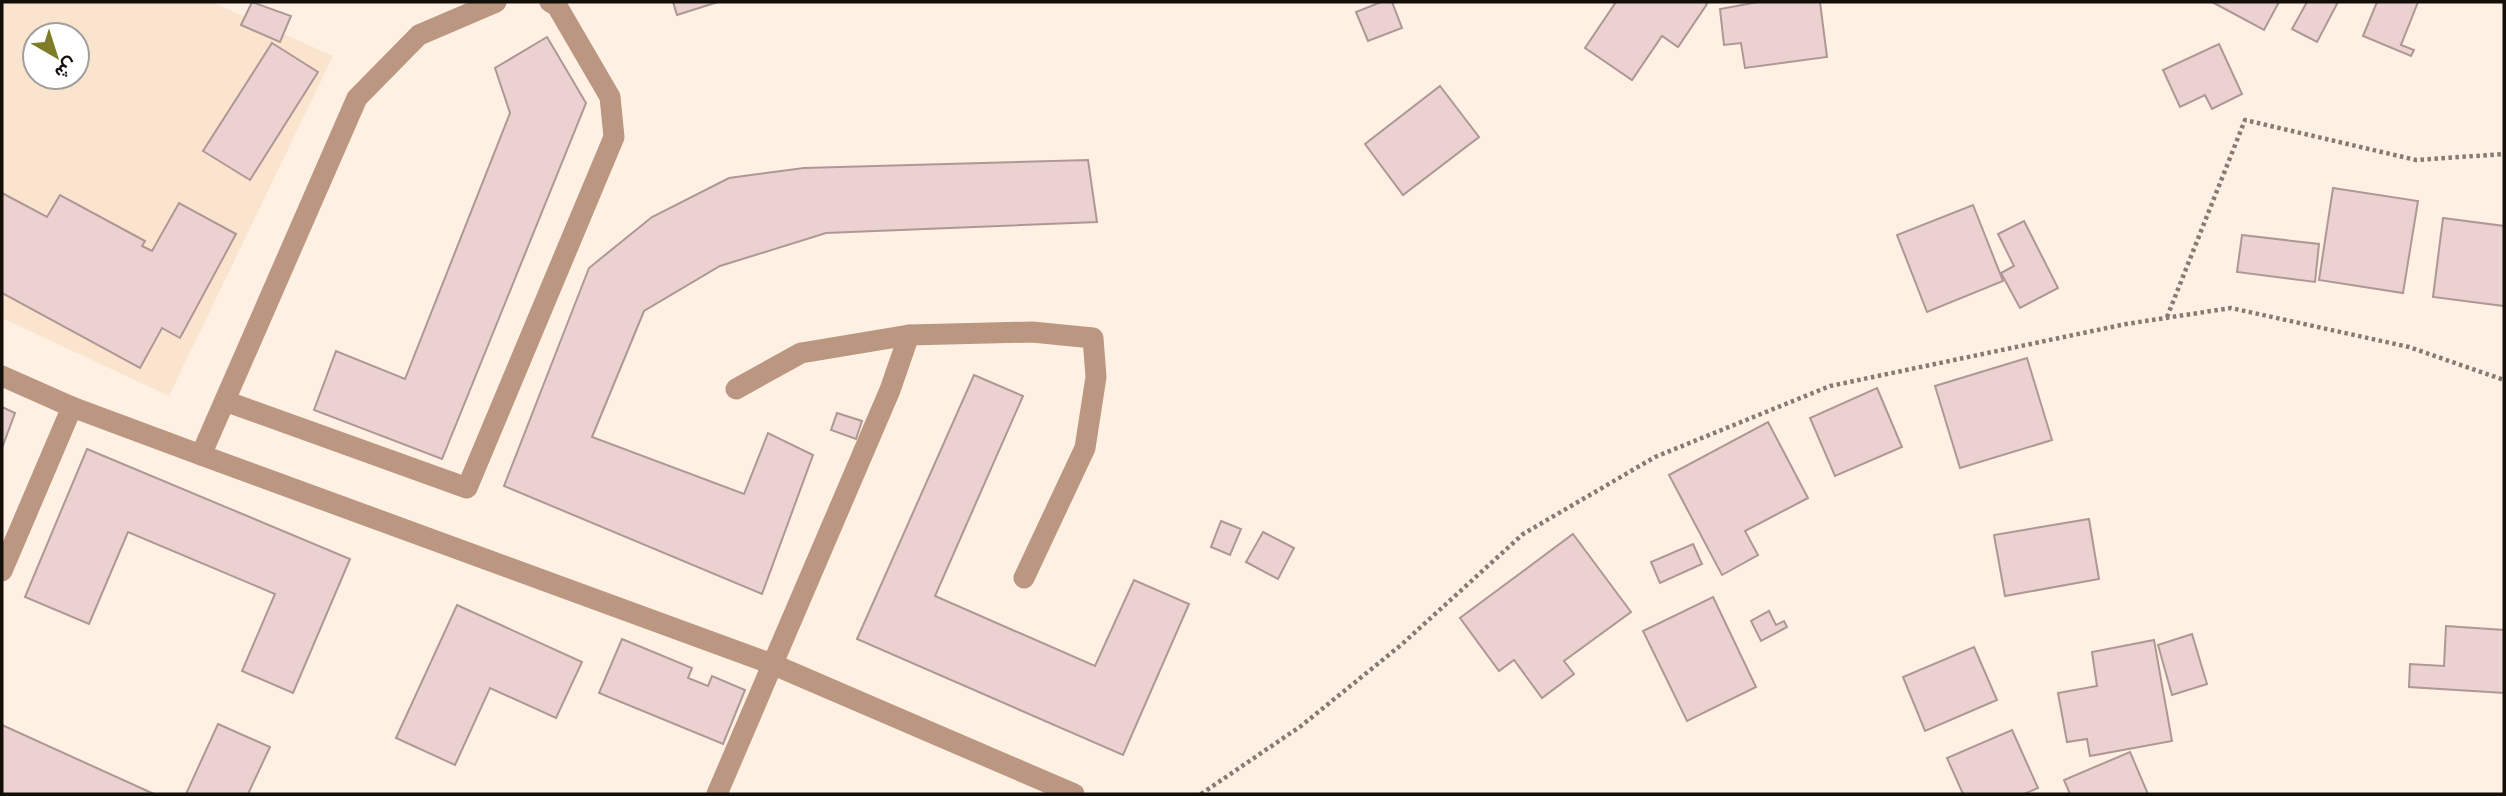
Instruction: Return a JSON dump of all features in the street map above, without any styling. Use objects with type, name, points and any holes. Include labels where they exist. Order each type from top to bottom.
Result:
[{"type":"street","points":[[201,455],[357,98],[419,35],[496,2]]},
{"type":"street","points":[[225,401],[467,488],[614,137],[610,97],[557,6],[550,2]]},
{"type":"street","points":[[736,389],[801,353],[909,335],[1032,332],[1093,338],[1096,377],[1085,449],[1024,578]]},
{"type":"street","points":[[717,794],[890,390],[909,335]]},
{"type":"street","points":[[2,376],[72,407],[772,664],[1074,794]]},
{"type":"street","points":[[2,571],[72,407]]},
{"type":"path","points":[[2166,318],[2245,120],[2416,160],[2504,153]]},
{"type":"path","points":[[1201,794],[1301,726],[1371,669],[1523,534],[1655,457],[1830,386],[2126,324],[2231,308],[2409,346],[2504,380]]},
{"type":"shaded area","points":[[2,2],[212,2],[333,56],[169,396],[2,318]]},
{"type":"building","points":[[252,2],[291,16],[280,42],[241,25]]},
{"type":"building","points":[[673,2],[718,2],[677,15]]},
{"type":"building","points":[[1381,2],[1392,2],[1402,28],[1368,41],[1356,12]]},
{"type":"building","points":[[1616,2],[1707,4],[1678,47],[1662,36],[1632,80],[1585,48]]},
{"type":"building","points":[[1758,2],[1820,2],[1827,57],[1745,68],[1741,43],[1724,45],[1720,9]]},
{"type":"building","points":[[2212,2],[2279,2],[2264,30]]},
{"type":"building","points":[[2307,2],[2338,2],[2317,42],[2292,29]]},
{"type":"building","points":[[2377,2],[2418,2],[2401,45],[2414,50],[2411,56],[2363,36]]},
{"type":"building","points":[[547,37],[586,103],[442,459],[314,410],[336,351],[405,379],[510,113],[495,68]]},
{"type":"building","points":[[272,43],[318,72],[250,180],[203,151]]},
{"type":"building","points":[[2219,44],[2242,94],[2212,109],[2205,95],[2180,107],[2163,70]]},
{"type":"building","points":[[1440,86],[1479,137],[1403,195],[1365,144]]},
{"type":"building","points":[[1088,160],[1097,222],[826,233],[720,266],[644,311],[592,437],[744,494],[768,433],[813,455],[762,594],[504,486],[589,268],[652,217],[729,178],[804,168]]},
{"type":"building","points":[[2333,188],[2418,201],[2403,293],[2319,280]]},
{"type":"building","points":[[2,193],[47,217],[60,195],[145,241],[142,246],[152,251],[179,203],[236,234],[180,338],[162,328],[140,368],[2,293]]},
{"type":"building","points":[[1973,205],[2003,281],[1927,312],[1897,235]]},
{"type":"building","points":[[2443,218],[2504,226],[2504,306],[2433,297]]},
{"type":"building","points":[[2024,221],[2058,288],[2020,308],[2001,273],[2014,266],[1998,234]]},
{"type":"building","points":[[2242,235],[2319,244],[2315,282],[2237,272]]},
{"type":"building","points":[[2027,358],[2052,440],[1960,468],[1935,386]]},
{"type":"building","points":[[974,375],[1023,396],[935,596],[1095,666],[1134,580],[1189,604],[1123,755],[857,639]]},
{"type":"building","points":[[1877,388],[1902,447],[1835,476],[1810,418]]},
{"type":"building","points":[[2,407],[15,413],[2,448]]},
{"type":"building","points":[[837,413],[862,421],[856,439],[831,430]]},
{"type":"building","points":[[1768,422],[1808,498],[1745,531],[1758,555],[1722,575],[1669,475]]},
{"type":"building","points":[[87,449],[350,559],[293,693],[242,671],[275,594],[128,532],[89,624],[25,597]]},
{"type":"building","points":[[2089,519],[2099,579],[2005,596],[1994,535]]},
{"type":"building","points":[[1221,521],[1241,529],[1230,555],[1211,547]]},
{"type":"building","points":[[1263,532],[1294,548],[1278,579],[1246,562]]},
{"type":"building","points":[[1573,534],[1631,612],[1564,661],[1574,674],[1542,698],[1514,660],[1499,671],[1460,618]]},
{"type":"building","points":[[1693,544],[1702,564],[1660,583],[1651,562]]},
{"type":"building","points":[[1713,597],[1756,687],[1687,721],[1643,631]]},
{"type":"building","points":[[457,605],[582,662],[556,718],[490,688],[455,765],[396,738]]},
{"type":"building","points":[[1769,611],[1776,625],[1784,621],[1787,627],[1761,641],[1751,621]]},
{"type":"building","points":[[2446,626],[2504,630],[2504,693],[2409,687],[2410,664],[2444,666]]},
{"type":"building","points":[[2192,634],[2207,684],[2172,695],[2158,645]]},
{"type":"building","points":[[622,639],[692,668],[688,678],[708,686],[712,676],[745,690],[723,744],[599,693]]},
{"type":"building","points":[[2154,640],[2172,741],[2090,756],[2087,739],[2067,742],[2058,693],[2097,686],[2092,652]]},
{"type":"building","points":[[1974,647],[1997,700],[1925,731],[1903,677]]},
{"type":"building","points":[[218,724],[270,747],[248,794],[186,794]]},
{"type":"building","points":[[2,725],[154,794],[4,794]]},
{"type":"building","points":[[2012,730],[2038,788],[2024,794],[1963,794],[1947,758]]},
{"type":"building","points":[[2130,752],[2148,794],[2070,794],[2064,780]]}]
